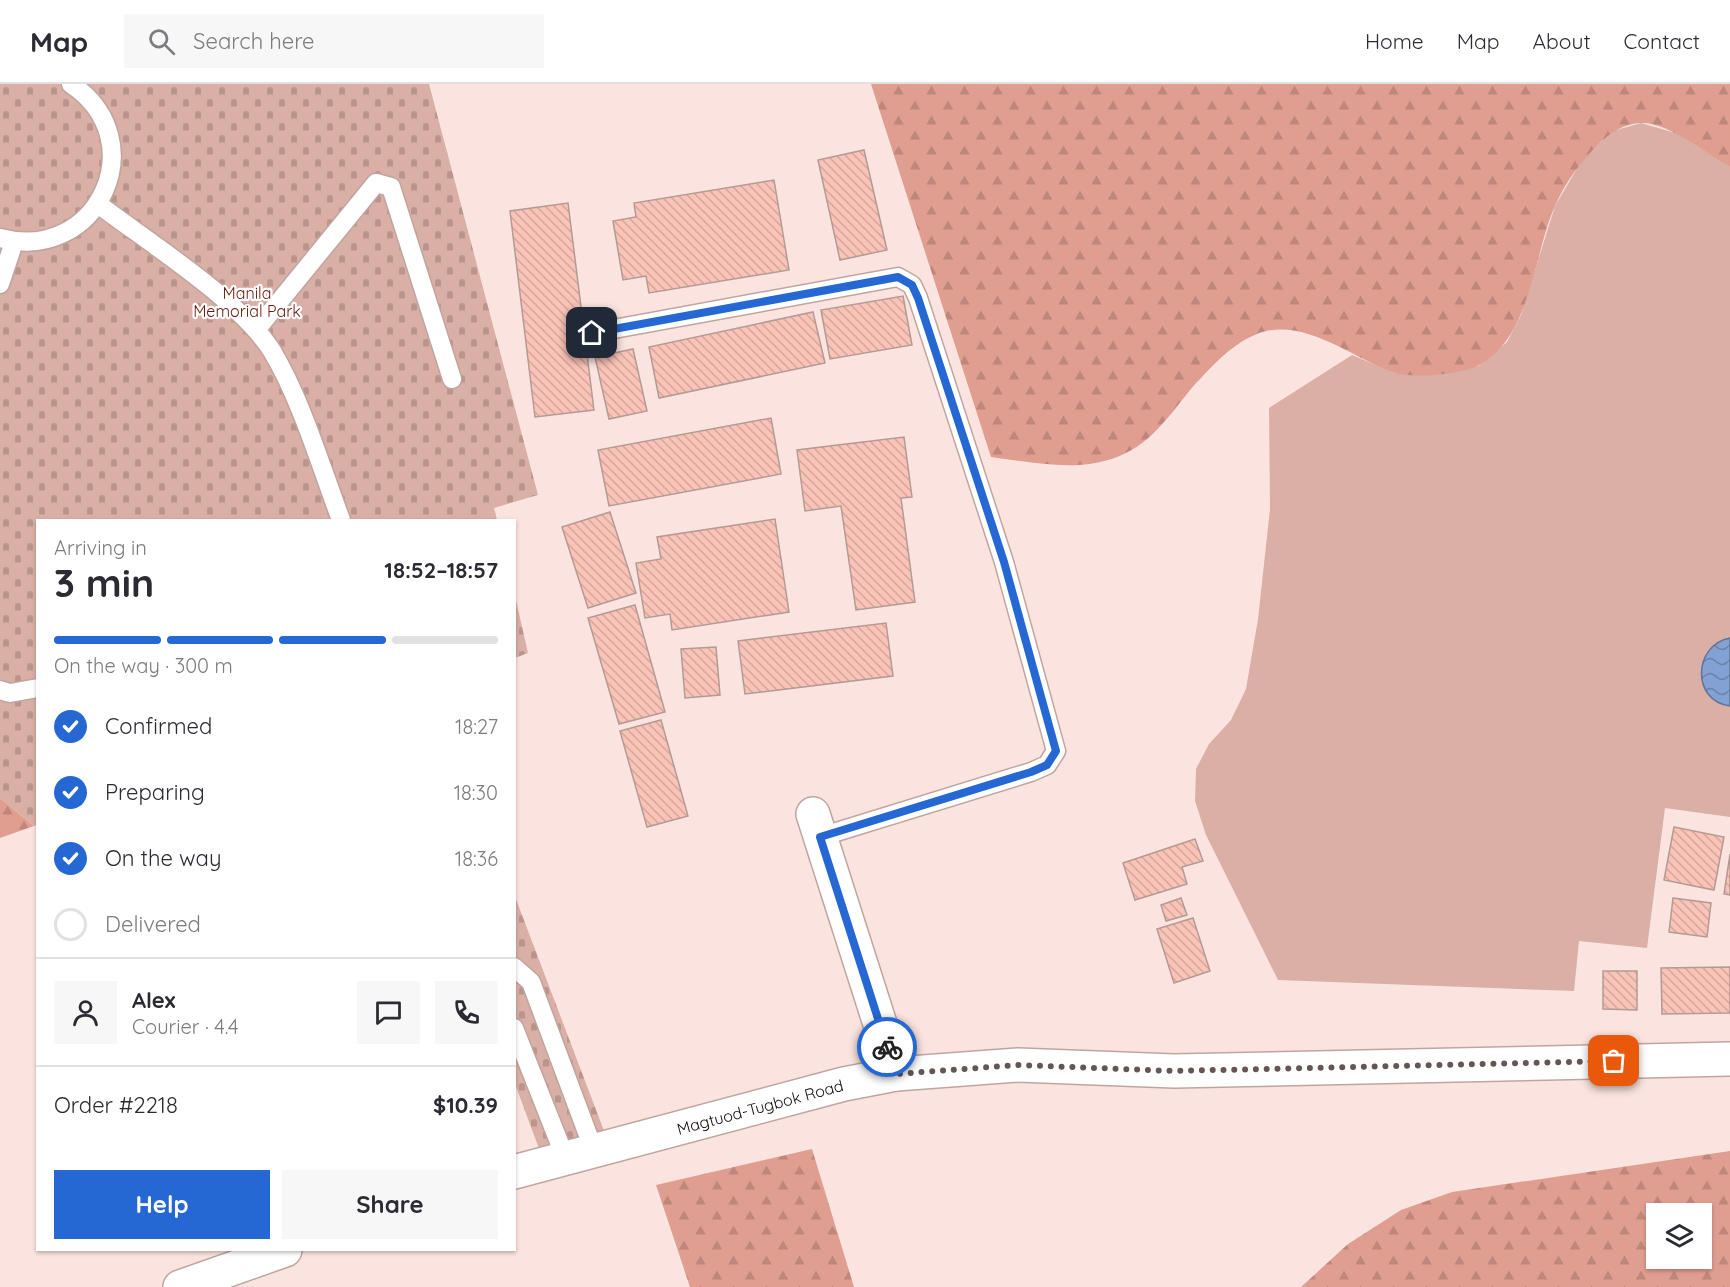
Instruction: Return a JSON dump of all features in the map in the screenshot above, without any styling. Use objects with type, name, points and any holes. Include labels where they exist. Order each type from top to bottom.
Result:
[{"type":"main road","points":[[816,826],[896,1074]]},
{"type":"main road","name":"Magtuod-Tugbok Road","points":[[516,1171],[844,1084],[896,1074],[1018,1065],[1174,1071],[1730,1059]]},
{"type":"main road","points":[[180,1287],[282,1251]]},
{"type":"lane","points":[[0,284],[7,240],[38,242],[62,235],[88,217],[98,204],[110,173],[110,139],[97,109],[72,84]]},
{"type":"lane","points":[[256,330],[376,183],[391,187],[452,379]]},
{"type":"lane","points":[[98,204],[211,289],[256,330],[272,352],[291,391],[341,519]]},
{"type":"lane","points":[[592,333],[898,277],[912,285],[918,298],[1004,562],[1056,751],[1047,765],[1031,772],[816,826]]},
{"type":"lane","points":[[0,690],[10,693],[36,688]]},
{"type":"lane","points":[[516,969],[531,982],[579,1154]]},
{"type":"lane","points":[[516,1032],[579,1154]]},
{"type":"green space","name":"Manila Memorial Park","points":[[0,84],[429,84],[538,495],[494,508],[497,519],[36,519],[36,826],[0,798]]},
{"type":"green space","points":[[871,84],[1730,84],[1730,167],[1686,139],[1651,124],[1628,125],[1608,136],[1580,165],[1559,197],[1528,295],[1509,337],[1495,354],[1477,366],[1458,372],[1434,375],[1400,374],[1309,334],[1291,330],[1274,330],[1257,334],[1226,353],[1145,441],[1126,453],[1105,461],[1084,465],[1039,463],[991,457]]},
{"type":"green space","points":[[1641,123],[1679,134],[1730,167],[1730,817],[1665,808],[1647,948],[1579,941],[1574,991],[1278,980],[1206,835],[1195,801],[1196,769],[1209,744],[1231,720],[1246,689],[1258,619],[1270,509],[1269,408],[1352,355],[1395,373],[1478,366],[1507,342],[1521,315],[1555,206],[1582,160],[1613,131]]},
{"type":"green space","points":[[516,600],[528,653],[516,657]]},
{"type":"green space","points":[[0,798],[34,826],[0,838]]},
{"type":"green space","points":[[516,899],[606,1136],[541,1154],[516,1087]]},
{"type":"green space","points":[[812,1149],[854,1287],[690,1287],[656,1185]]},
{"type":"green space","points":[[1730,1151],[1730,1287],[1301,1287],[1348,1244],[1401,1210],[1452,1192]]},
{"type":"water","points":[[1730,638],[1730,706],[1717,702],[1708,694],[1703,684],[1702,673],[1703,661],[1709,651],[1718,643]]},
{"type":"building","points":[[864,150],[887,250],[840,260],[818,160]]},
{"type":"building","points":[[774,180],[789,270],[649,293],[646,276],[623,280],[613,221],[636,217],[634,203]]},
{"type":"building","points":[[568,203],[594,410],[535,417],[510,211]]},
{"type":"building","points":[[903,296],[912,345],[830,359],[821,310]]},
{"type":"building","points":[[813,312],[825,363],[659,398],[649,347]]},
{"type":"building","points":[[633,349],[647,411],[609,419],[595,357]]},
{"type":"building","points":[[771,418],[781,474],[609,506],[598,450]]},
{"type":"building","points":[[904,437],[912,497],[901,498],[915,602],[856,610],[841,506],[805,511],[797,450]]},
{"type":"building","points":[[610,512],[636,593],[588,608],[562,527]]},
{"type":"building","points":[[775,519],[789,612],[672,630],[670,614],[645,618],[636,563],[661,559],[657,537]]},
{"type":"building","points":[[635,605],[665,712],[619,724],[588,618]]},
{"type":"building","points":[[886,623],[893,676],[745,694],[738,641]]},
{"type":"building","points":[[716,647],[720,695],[685,698],[681,649]]},
{"type":"building","points":[[661,720],[688,816],[647,827],[620,731]]},
{"type":"building","points":[[1674,827],[1724,837],[1714,890],[1664,880]]},
{"type":"building","points":[[1195,839],[1203,861],[1182,867],[1187,884],[1135,900],[1123,863]]},
{"type":"building","points":[[1730,854],[1730,895],[1724,894]]},
{"type":"building","points":[[1181,898],[1187,915],[1166,921],[1161,905]]},
{"type":"building","points":[[1673,898],[1711,903],[1707,937],[1669,932]]},
{"type":"building","points":[[1193,918],[1210,971],[1174,983],[1157,929]]},
{"type":"building","points":[[1730,967],[1730,1013],[1662,1014],[1661,968]]},
{"type":"building","points":[[1603,971],[1637,971],[1637,1010],[1603,1009]]},
{"type":"way so far","points":[[887,1047],[896,1074],[1018,1065],[1174,1071],[1614,1061]]},
{"type":"route","points":[[592,333],[898,277],[912,285],[918,298],[1004,562],[1056,751],[1047,765],[1031,772],[820,837],[887,1047]]}]
